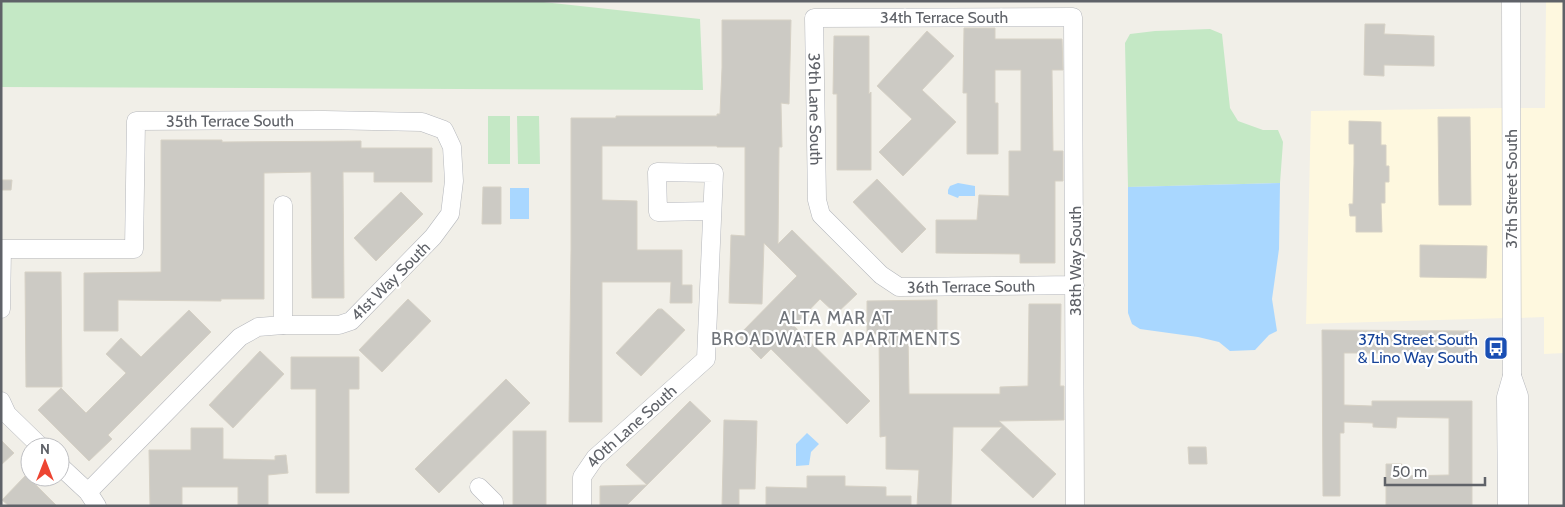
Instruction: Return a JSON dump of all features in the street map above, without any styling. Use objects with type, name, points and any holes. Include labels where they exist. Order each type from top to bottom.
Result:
[{"type":"street","name":"37th Street South","points":[[1507,506],[1506,397],[1512,376],[1511,1]]},
{"type":"street","name":"34th Terrace South","points":[[814,18],[1073,17]]},
{"type":"street","name":"38th Way South","points":[[1073,17],[1075,506]]},
{"type":"street","name":"39th Lane South","points":[[814,18],[817,200]]},
{"type":"street","name":"35th Terrace South","points":[[2,249],[134,249],[136,121],[324,120]]},
{"type":"street","name":"41st Way South","points":[[92,499],[240,337],[258,327],[339,325],[352,321],[433,237],[450,214],[454,181],[452,147],[444,130],[422,122],[324,120]]},
{"type":"street","name":"36th Terrace South","points":[[817,200],[821,214],[880,275],[899,287],[1075,285]]},
{"type":"street","points":[[283,205],[283,325]]},
{"type":"street","name":"40th Lane South","points":[[582,506],[582,477],[595,458],[706,359],[712,211]]},
{"type":"street","points":[[1,308],[2,249]]},
{"type":"street","name":"37th Street South","points":[[1512,376],[1519,396],[1519,506]]},
{"type":"street","points":[[1,401],[7,414],[31,437]]},
{"type":"street","points":[[70,476],[92,499]]},
{"type":"street","points":[[479,487],[494,502],[494,506]]},
{"type":"shaded area","points":[[1546,1],[1564,1],[1564,353],[1544,354],[1544,317],[1519,318],[1518,108],[1545,108]]},
{"type":"shaded area","points":[[1504,108],[1505,318],[1306,324],[1311,111]]},
{"type":"green space","points":[[1,1],[534,1],[700,19],[703,90],[1,87]]},
{"type":"green space","points":[[1210,29],[1222,34],[1230,108],[1238,121],[1263,130],[1278,130],[1283,142],[1280,183],[1128,187],[1125,43],[1130,34]]},
{"type":"green space","points":[[488,116],[510,116],[510,164],[488,164]]},
{"type":"green space","points":[[517,116],[539,116],[540,164],[518,164]]},
{"type":"water","points":[[958,183],[975,186],[975,196],[959,196],[958,198],[948,194],[950,186]]},
{"type":"water","points":[[1280,183],[1279,249],[1272,299],[1277,331],[1269,335],[1255,350],[1230,351],[1219,342],[1198,337],[1140,329],[1132,324],[1128,313],[1128,187]]},
{"type":"water","points":[[510,188],[529,188],[529,219],[510,219]]},
{"type":"water","points":[[807,433],[819,444],[811,452],[809,465],[796,466],[796,444]]},
{"type":"building","points":[[722,20],[791,20],[789,104],[781,103],[782,147],[779,147],[778,244],[792,230],[857,294],[836,314],[820,299],[794,326],[870,401],[847,424],[771,349],[761,359],[738,336],[797,276],[764,243],[762,304],[729,303],[731,235],[745,236],[745,147],[602,146],[602,200],[637,201],[637,250],[682,250],[682,285],[692,285],[692,303],[670,303],[671,282],[602,282],[602,422],[569,422],[571,118],[717,116],[717,114],[720,114]]},
{"type":"building","points":[[1365,24],[1385,24],[1384,34],[1434,36],[1434,66],[1384,65],[1384,76],[1364,75]]},
{"type":"building","points":[[964,28],[995,28],[995,39],[1062,39],[1063,70],[1052,70],[1053,151],[1063,151],[1063,181],[1055,181],[1055,263],[1020,263],[1020,254],[936,253],[936,220],[977,220],[979,195],[1009,196],[1009,151],[1021,151],[1021,70],[995,70],[995,103],[998,103],[998,154],[967,154],[967,93],[963,93]]},
{"type":"building","points":[[927,31],[954,56],[922,90],[956,122],[903,176],[879,152],[912,119],[877,86]]},
{"type":"building","points":[[834,36],[869,36],[871,170],[837,170],[837,94],[833,94]]},
{"type":"building","points":[[1438,117],[1470,117],[1471,205],[1439,205]]},
{"type":"building","points":[[1349,121],[1381,122],[1381,145],[1386,145],[1386,166],[1389,166],[1389,182],[1385,182],[1385,203],[1381,203],[1382,232],[1356,232],[1356,216],[1350,216],[1349,204],[1353,204],[1354,144],[1349,144]]},
{"type":"building","points":[[161,140],[222,140],[222,142],[361,141],[361,148],[432,148],[432,182],[374,182],[374,172],[343,172],[344,298],[312,298],[311,172],[264,173],[264,299],[221,299],[221,301],[118,300],[118,331],[84,331],[84,273],[161,272]]},
{"type":"building","points":[[877,179],[926,229],[902,253],[853,202]]},
{"type":"building","points":[[1,180],[12,180],[11,190],[1,190]]},
{"type":"building","points":[[483,187],[501,187],[501,224],[482,224]]},
{"type":"building","points":[[401,192],[423,214],[376,261],[354,238]]},
{"type":"building","points":[[1420,245],[1487,246],[1486,278],[1420,277]]},
{"type":"building","points":[[25,272],[61,272],[62,387],[26,387]]},
{"type":"building","points":[[408,299],[431,321],[382,372],[359,350]]},
{"type":"building","points":[[937,300],[937,333],[908,333],[909,394],[1000,394],[1000,387],[1028,386],[1029,304],[1061,304],[1060,386],[1064,386],[1064,420],[999,421],[1056,474],[1033,498],[981,450],[1002,427],[953,427],[951,506],[917,506],[919,470],[886,469],[886,436],[880,437],[879,334],[867,334],[867,301]]},
{"type":"building","points":[[658,309],[662,309],[685,330],[641,376],[616,353]]},
{"type":"building","points":[[189,310],[211,332],[108,435],[112,439],[89,461],[70,442],[70,437],[65,437],[38,410],[61,388],[86,413],[126,373],[106,354],[121,338],[141,357]]},
{"type":"building","points":[[1322,330],[1473,331],[1473,353],[1344,353],[1344,405],[1372,406],[1372,401],[1472,401],[1472,506],[1386,506],[1386,464],[1402,464],[1402,476],[1449,475],[1449,418],[1397,417],[1396,428],[1373,427],[1373,423],[1344,422],[1344,433],[1340,433],[1340,496],[1323,496]]},
{"type":"building","points":[[260,351],[284,374],[233,428],[209,405]]},
{"type":"building","points":[[291,357],[359,357],[359,389],[349,389],[349,493],[316,493],[316,389],[291,389]]},
{"type":"building","points":[[506,379],[530,403],[439,493],[415,469]]},
{"type":"building","points":[[690,401],[711,421],[647,485],[626,465]]},
{"type":"building","points":[[724,420],[757,421],[755,489],[739,489],[739,506],[722,506]]},
{"type":"building","points":[[191,428],[223,428],[223,459],[275,460],[275,456],[286,455],[288,473],[268,475],[268,506],[238,506],[238,487],[182,487],[182,506],[150,506],[149,450],[191,450]]},
{"type":"building","points":[[513,431],[546,431],[546,506],[513,506]]},
{"type":"building","points":[[1,440],[14,453],[1,465]]},
{"type":"building","points":[[1188,447],[1206,447],[1207,464],[1189,464]]},
{"type":"building","points":[[807,476],[845,476],[845,486],[886,487],[886,496],[911,496],[911,506],[766,506],[766,487],[807,488]]},
{"type":"building","points":[[20,481],[20,487],[38,487],[57,506],[9,506],[2,500]]},
{"type":"building","points":[[647,485],[626,506],[600,506],[600,486]]},
{"type":"place","name":"37th Street South & Lino Way South","points":[[1496,348]]},
{"type":"district","name":"ALTA MAR AT BROADWATER APARTMENTS","points":[[836,328]]}]
